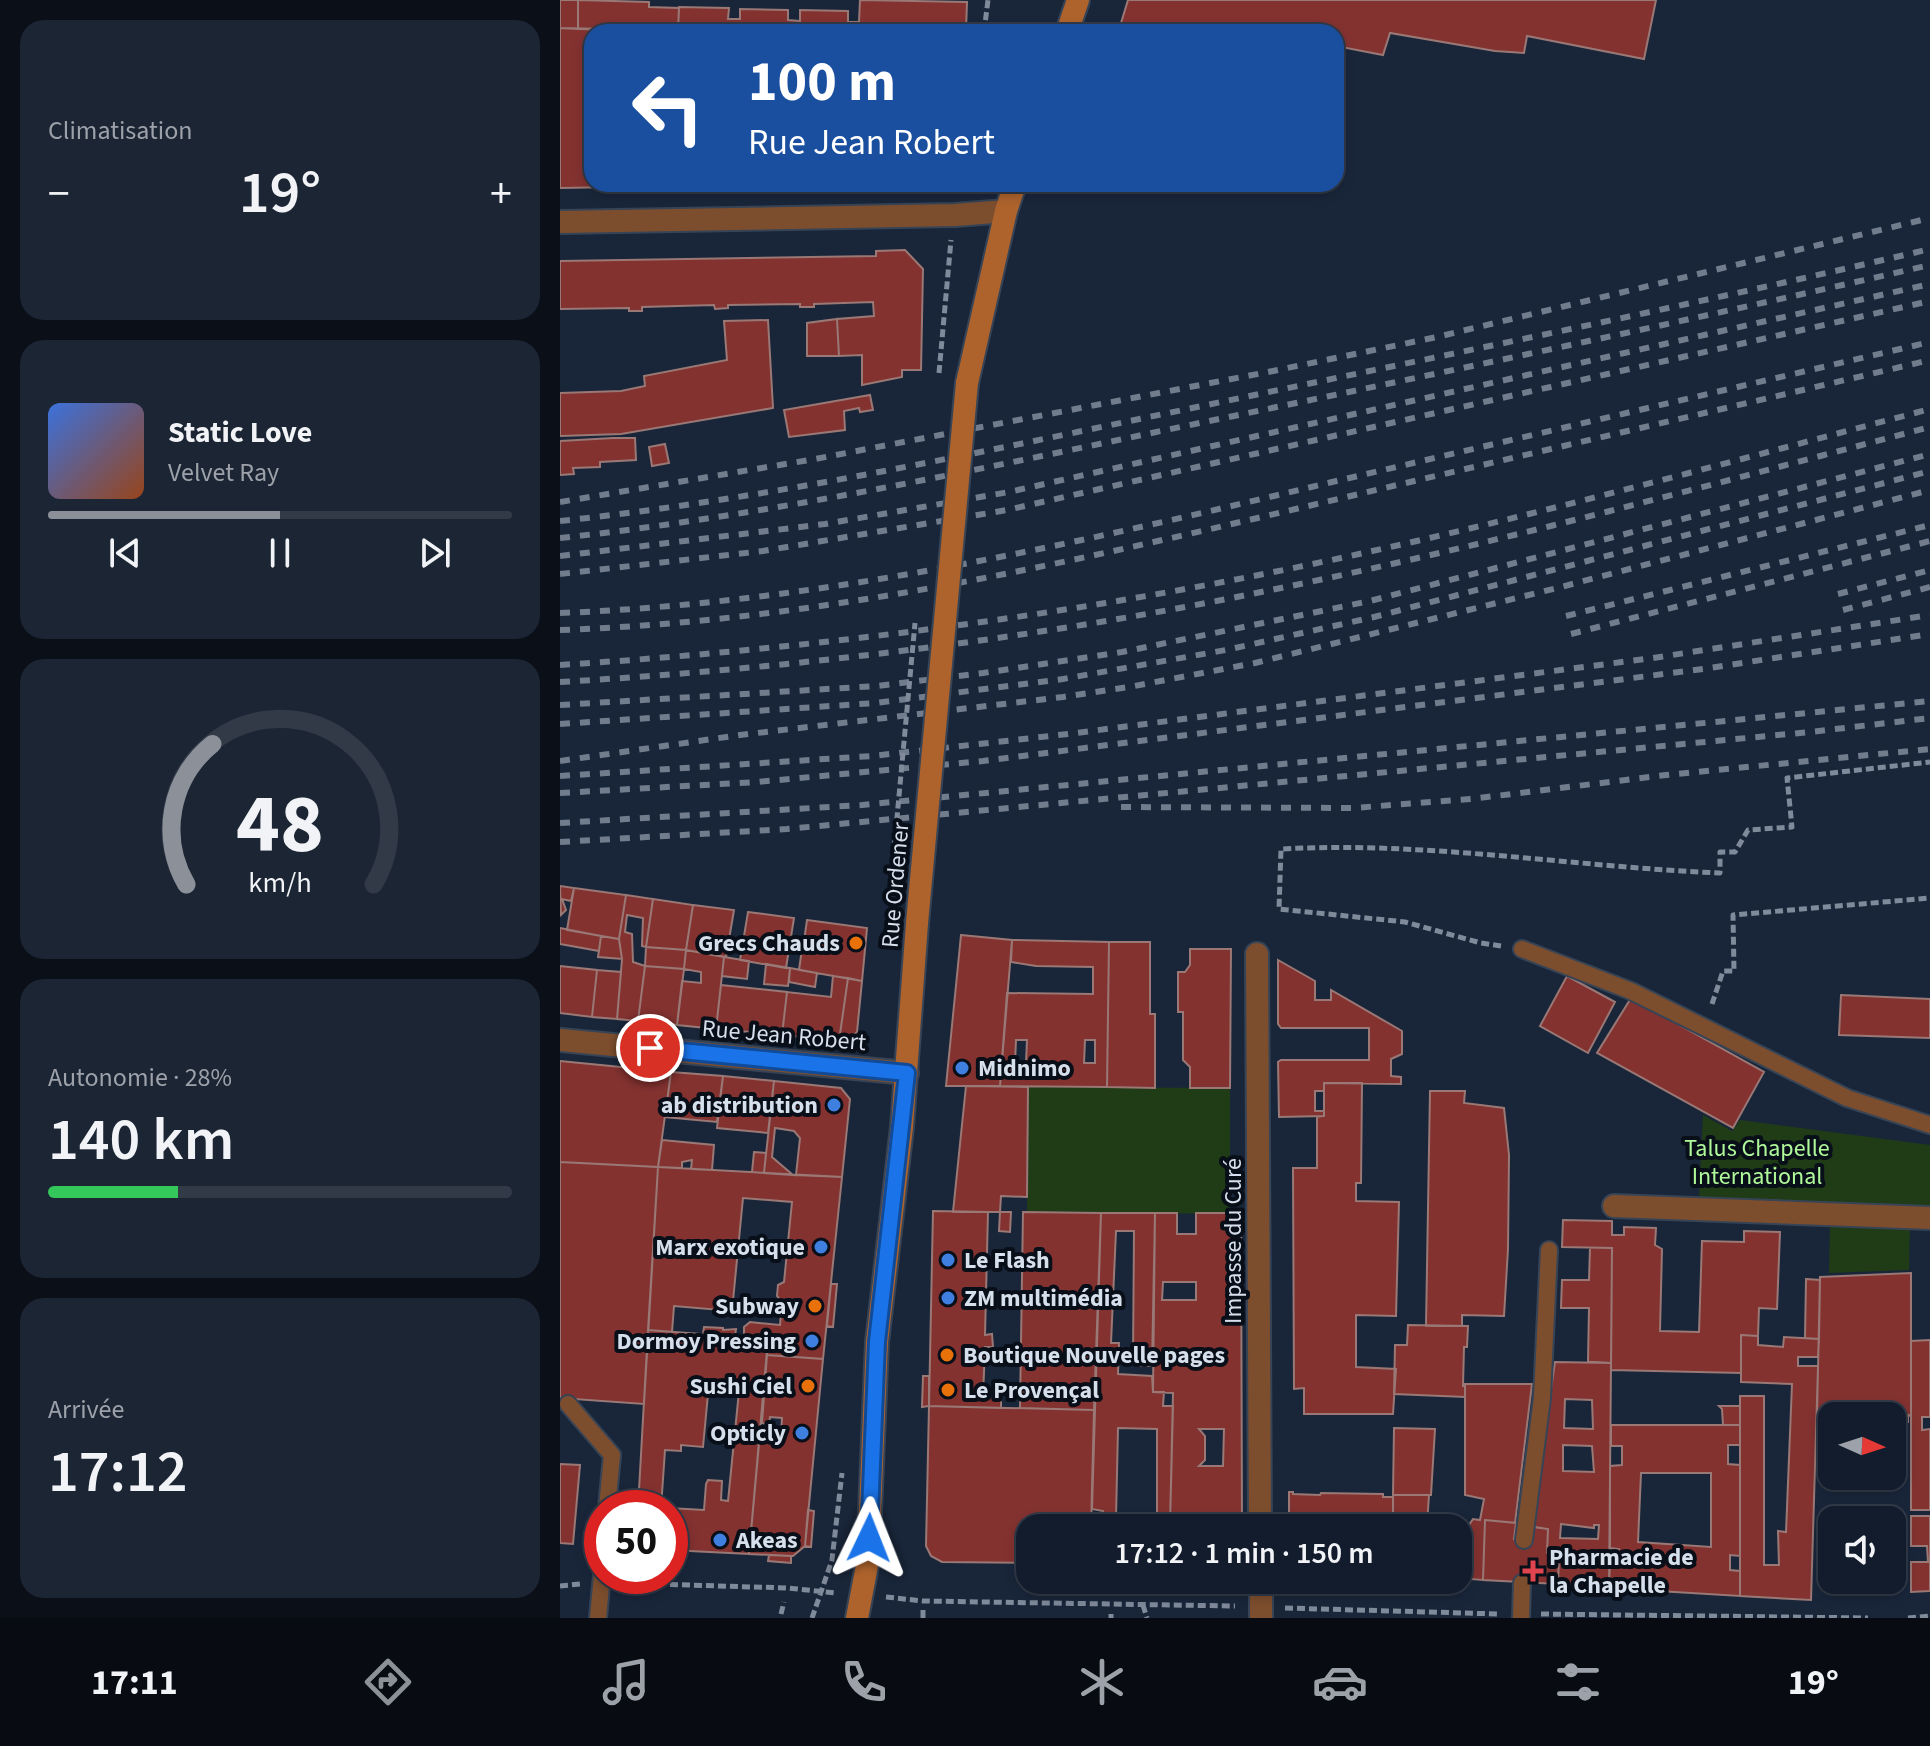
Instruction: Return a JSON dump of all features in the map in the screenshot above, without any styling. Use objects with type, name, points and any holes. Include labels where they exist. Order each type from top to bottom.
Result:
[{"type":"main road","points":[[1070,24],[1078,0]]},
{"type":"main road","name":"Rue Ordener","points":[[857,1618],[868,1560],[877,1342],[907,1073],[917,923],[967,383],[1012,192]]},
{"type":"street","points":[[560,222],[955,215],[1006,211]]},
{"type":"street","name":"Impasse du Curé","points":[[1257,954],[1260,1514]]},
{"type":"street","name":"Rue Jean Robert","points":[[560,1040],[907,1073]]},
{"type":"street","points":[[1614,1206],[1930,1218]]},
{"type":"lane","points":[[1522,949],[1631,991],[1847,1098],[1930,1125]]},
{"type":"lane","points":[[1524,1540],[1542,1398],[1549,1250]]},
{"type":"lane","points":[[568,1404],[612,1455],[609,1490]]},
{"type":"lane","points":[[1521,1616],[1522,1583]]},
{"type":"lane","points":[[598,1618],[600,1594]]},
{"type":"path","points":[[985,24],[988,0]]},
{"type":"path","points":[[939,375],[952,237]]},
{"type":"path","points":[[1522,949],[1481,943],[1405,922],[1279,909],[1281,849],[1321,846],[1412,849],[1637,870],[1720,873],[1720,852],[1735,852],[1748,830],[1792,827],[1787,778],[1930,762]]},
{"type":"path","points":[[1702,1027],[1723,971],[1734,971],[1733,915],[1930,898]]},
{"type":"path","points":[[812,1618],[828,1578]]},
{"type":"path","points":[[560,1586],[584,1582]]},
{"type":"path","points":[[688,1583],[787,1588],[923,1601],[1143,1605],[1261,1612],[1868,1618]]},
{"type":"path","points":[[781,1614],[784,1602]]},
{"type":"path","points":[[1143,1605],[1147,1618]]},
{"type":"path","points":[[923,1610],[923,1618]]},
{"type":"path","points":[[1908,1618],[1930,1616]]},
{"type":"green space","points":[[1028,1087],[1230,1088],[1230,1214],[1027,1212]]},
{"type":"green space","name":"Talus Chapelle International","points":[[1703,1115],[1732,1131],[1740,1120],[1930,1145],[1930,1206],[1699,1198]]},
{"type":"green space","points":[[1830,1222],[1910,1224],[1909,1270],[1829,1273]]},
{"type":"building","points":[[560,0],[578,0],[578,29],[560,28]]},
{"type":"building","points":[[578,0],[649,2],[649,7],[679,8],[678,24],[584,24],[584,29],[578,29]]},
{"type":"building","points":[[860,0],[967,2],[966,24],[678,24],[679,7],[729,8],[728,19],[740,19],[740,9],[788,10],[788,20],[800,21],[800,10],[848,11],[848,22],[859,22]]},
{"type":"building","points":[[1128,0],[1656,0],[1644,59],[1527,36],[1524,53],[1390,33],[1383,55],[1344,48],[1344,24],[1121,23]]},
{"type":"building","points":[[560,28],[584,28],[584,188],[560,188]]},
{"type":"building","points":[[905,250],[923,269],[921,370],[902,370],[902,377],[862,385],[862,355],[839,356],[837,319],[874,316],[873,302],[814,304],[814,307],[800,307],[800,304],[728,305],[728,308],[715,309],[714,305],[642,307],[642,311],[629,311],[629,308],[560,309],[560,261],[876,256],[876,251]]},
{"type":"building","points":[[837,319],[839,356],[807,356],[807,323]]},
{"type":"building","points":[[768,320],[773,408],[621,434],[560,436],[560,393],[621,391],[645,386],[644,376],[727,360],[724,321]]},
{"type":"building","points":[[870,395],[873,410],[860,412],[859,408],[844,411],[845,430],[789,437],[784,410]]},
{"type":"building","points":[[635,438],[636,460],[600,462],[600,467],[573,468],[574,474],[560,475],[560,441]]},
{"type":"building","points":[[665,444],[669,463],[652,466],[649,447]]},
{"type":"building","points":[[560,886],[574,888],[571,901],[562,899],[566,910],[561,915]]},
{"type":"building","points":[[574,888],[626,895],[619,939],[567,930]]},
{"type":"building","points":[[626,895],[653,899],[646,947],[642,946],[643,918],[627,915],[625,932],[632,934],[633,962],[645,966],[638,1021],[617,1019],[622,959],[619,939]]},
{"type":"building","points":[[653,899],[693,905],[686,950],[646,947]]},
{"type":"building","points":[[693,905],[734,910],[726,957],[686,950]]},
{"type":"building","points":[[748,912],[794,918],[786,968],[740,960]]},
{"type":"building","points":[[807,920],[867,928],[862,981],[799,970],[802,949],[813,951],[814,943],[804,941]]},
{"type":"building","points":[[560,928],[601,936],[599,951],[560,944]]},
{"type":"building","points":[[961,935],[1012,940],[1000,1086],[946,1086]]},
{"type":"building","points":[[601,936],[619,939],[622,959],[598,957]]},
{"type":"building","points":[[1012,940],[1109,942],[1107,1087],[1000,1086],[1007,993],[1093,994],[1093,967],[1036,966],[1011,962]],"holes":[[[1016,1040],[1027,1040],[1026,1063],[1015,1063]],[[1085,1040],[1095,1040],[1095,1063],[1084,1063]]]},
{"type":"building","points":[[1109,942],[1150,942],[1150,1014],[1155,1014],[1155,1088],[1107,1087]]},
{"type":"building","points":[[646,947],[686,950],[684,969],[645,966]]},
{"type":"building","points":[[1190,949],[1231,949],[1230,1088],[1190,1088],[1190,1067],[1183,1060],[1183,1012],[1178,1012],[1178,972],[1185,972],[1190,965]]},
{"type":"building","points":[[686,950],[724,957],[716,1029],[677,1025],[682,981],[701,983],[701,972],[684,969]]},
{"type":"building","points":[[724,957],[749,961],[747,979],[722,976]]},
{"type":"building","points":[[1278,960],[1315,981],[1315,1000],[1331,1000],[1331,990],[1402,1031],[1402,1054],[1391,1059],[1391,1076],[1401,1077],[1401,1084],[1324,1083],[1324,1091],[1315,1091],[1315,1111],[1324,1111],[1324,1116],[1279,1117],[1278,1062],[1369,1060],[1369,1028],[1281,1028],[1278,1024]]},
{"type":"building","points":[[766,964],[790,968],[788,986],[764,984]]},
{"type":"building","points":[[560,966],[597,970],[592,1017],[560,1013]]},
{"type":"building","points":[[645,966],[684,969],[677,1025],[638,1021]]},
{"type":"building","points":[[790,968],[817,973],[815,987],[789,982]]},
{"type":"building","points":[[597,970],[621,972],[617,1019],[592,1017]]},
{"type":"building","points":[[833,976],[848,978],[839,1041],[782,1035],[787,992],[831,997]]},
{"type":"building","points":[[1567,976],[1615,1002],[1588,1053],[1540,1026]]},
{"type":"building","points":[[848,978],[862,981],[857,1032],[846,1042],[839,1041]]},
{"type":"building","points":[[721,985],[787,992],[782,1035],[716,1029]]},
{"type":"building","points":[[1841,995],[1930,999],[1930,1038],[1839,1035]]},
{"type":"building","points":[[1631,998],[1764,1072],[1733,1128],[1597,1053]]},
{"type":"building","points":[[560,1061],[671,1072],[658,1167],[560,1162]]},
{"type":"building","points":[[671,1072],[723,1076],[717,1122],[665,1117]]},
{"type":"building","points":[[723,1076],[774,1081],[768,1133],[717,1128]]},
{"type":"building","points":[[774,1081],[841,1088],[850,1099],[842,1177],[796,1175],[800,1138],[794,1131],[775,1128],[772,1157],[793,1175],[764,1173]]},
{"type":"building","points":[[1324,1083],[1362,1083],[1361,1183],[1356,1183],[1356,1201],[1399,1202],[1396,1316],[1356,1315],[1356,1367],[1396,1369],[1393,1414],[1304,1414],[1304,1388],[1294,1389],[1293,1168],[1317,1168],[1317,1117],[1324,1116]]},
{"type":"building","points":[[966,1086],[1028,1087],[1027,1197],[1001,1196],[1000,1212],[953,1212]]},
{"type":"building","points":[[1430,1091],[1465,1091],[1464,1103],[1504,1108],[1509,1155],[1504,1316],[1462,1315],[1462,1326],[1426,1326]]},
{"type":"building","points":[[662,1140],[714,1145],[712,1170],[691,1169],[692,1160],[682,1162],[682,1168],[658,1167]]},
{"type":"building","points":[[754,1152],[766,1153],[764,1173],[752,1172]]},
{"type":"building","points":[[560,1162],[658,1167],[644,1404],[560,1398]]},
{"type":"building","points":[[658,1167],[842,1177],[823,1359],[767,1355],[768,1339],[744,1337],[744,1327],[750,1322],[780,1325],[782,1302],[777,1296],[778,1285],[784,1282],[792,1202],[743,1198],[732,1311],[674,1306],[672,1332],[648,1330]]},
{"type":"building","points":[[933,1211],[988,1212],[985,1335],[992,1334],[993,1347],[985,1347],[983,1397],[1001,1399],[1001,1408],[929,1406]]},
{"type":"building","points":[[1000,1212],[1011,1212],[1010,1232],[999,1231]]},
{"type":"building","points":[[1023,1212],[1101,1213],[1094,1410],[1020,1408]]},
{"type":"building","points":[[1101,1213],[1155,1213],[1152,1366],[1140,1366],[1133,1360],[1134,1231],[1116,1231],[1111,1343],[1119,1343],[1118,1374],[1152,1376],[1153,1392],[1164,1392],[1163,1406],[1173,1406],[1170,1514],[1157,1514],[1157,1429],[1118,1428],[1116,1514],[1102,1514],[1103,1511],[1092,1509]]},
{"type":"building","points":[[1155,1213],[1177,1213],[1177,1234],[1196,1234],[1196,1213],[1241,1213],[1242,1514],[1170,1514],[1173,1393],[1153,1392]],"holes":[[[1163,1282],[1196,1282],[1196,1300],[1162,1300]],[[1199,1429],[1224,1429],[1223,1466],[1199,1466],[1205,1460],[1205,1436]]]},
{"type":"building","points":[[1563,1220],[1612,1221],[1612,1235],[1624,1235],[1624,1227],[1656,1228],[1655,1245],[1662,1249],[1660,1331],[1699,1332],[1702,1241],[1744,1242],[1744,1231],[1780,1232],[1777,1309],[1759,1308],[1758,1336],[1741,1335],[1741,1373],[1611,1370],[1612,1248],[1562,1247]]},
{"type":"building","points":[[1590,1248],[1612,1248],[1611,1363],[1588,1362],[1589,1308],[1561,1308],[1562,1280],[1589,1280]]},
{"type":"building","points":[[1911,1273],[1911,1416],[1908,1415],[1908,1422],[1906,1402],[1818,1402],[1817,1415],[1820,1277]]},
{"type":"building","points":[[1806,1279],[1820,1280],[1819,1339],[1805,1338]]},
{"type":"building","points":[[831,1284],[837,1284],[833,1327],[827,1326]]},
{"type":"building","points":[[1408,1325],[1468,1326],[1467,1347],[1464,1347],[1465,1397],[1394,1394],[1395,1345],[1407,1345]]},
{"type":"building","points":[[704,1327],[736,1329],[735,1336],[703,1334]]},
{"type":"building","points":[[648,1330],[768,1339],[749,1554],[688,1551],[688,1509],[704,1510],[708,1480],[722,1481],[721,1500],[728,1501],[740,1381],[735,1380],[735,1375],[730,1375],[730,1384],[708,1383],[711,1393],[708,1394],[703,1447],[681,1445],[681,1451],[665,1450],[662,1490],[639,1490]]},
{"type":"building","points":[[1741,1335],[1758,1336],[1758,1345],[1783,1347],[1784,1337],[1819,1339],[1818,1357],[1798,1357],[1798,1366],[1818,1366],[1811,1600],[1740,1596],[1740,1396],[1764,1396],[1764,1565],[1779,1565],[1778,1531],[1786,1532],[1792,1384],[1741,1382]]},
{"type":"building","points":[[1930,1340],[1930,1417],[1922,1417],[1922,1430],[1930,1429],[1930,1510],[1911,1510],[1911,1341]]},
{"type":"building","points":[[767,1355],[823,1359],[805,1546],[793,1556],[749,1554],[760,1433],[781,1435],[782,1418],[770,1417],[769,1424],[762,1423]]},
{"type":"building","points":[[1555,1362],[1611,1363],[1609,1588],[1558,1585],[1559,1555],[1547,1553],[1548,1529],[1535,1527],[1535,1498]],"holes":[[[1565,1399],[1592,1400],[1593,1429],[1564,1428]],[[1563,1445],[1592,1446],[1594,1472],[1563,1471]],[[1561,1524],[1594,1528],[1594,1525],[1599,1525],[1598,1539],[1560,1538]]]},
{"type":"building","points":[[923,1376],[929,1376],[929,1406],[922,1407]]},
{"type":"building","points":[[1465,1384],[1532,1384],[1515,1523],[1485,1520],[1483,1580],[1472,1579],[1472,1520],[1480,1520],[1484,1499],[1465,1495]]},
{"type":"building","points":[[929,1406],[1094,1410],[1091,1514],[1016,1514],[1016,1563],[942,1562],[931,1556],[926,1546]]},
{"type":"building","points":[[1719,1406],[1740,1406],[1740,1425],[1723,1425]]},
{"type":"building","points":[[1611,1425],[1740,1425],[1740,1445],[1728,1445],[1728,1464],[1740,1465],[1740,1556],[1730,1555],[1730,1570],[1740,1571],[1740,1596],[1609,1588],[1610,1562],[1628,1563],[1628,1554],[1618,1554],[1619,1549],[1610,1548],[1610,1466],[1622,1465],[1622,1446],[1611,1446]],"holes":[[[1641,1473],[1711,1473],[1711,1547],[1638,1542]]]},
{"type":"building","points":[[1394,1428],[1435,1429],[1431,1495],[1393,1495]]},
{"type":"building","points":[[560,1464],[580,1465],[573,1544],[560,1543]]},
{"type":"building","points":[[1289,1492],[1383,1494],[1383,1497],[1393,1497],[1393,1514],[1289,1514]]},
{"type":"building","points":[[1393,1495],[1429,1495],[1428,1514],[1393,1514]]},
{"type":"building","points":[[808,1510],[814,1511],[811,1547],[805,1546]]},
{"type":"building","points":[[1911,1516],[1930,1516],[1930,1591],[1911,1592],[1911,1562],[1928,1562],[1927,1546],[1911,1546]]},
{"type":"building","points":[[1485,1520],[1516,1523],[1514,1539],[1533,1541],[1533,1527],[1548,1529],[1547,1553],[1559,1555],[1558,1584],[1483,1580]]},
{"type":"building","points":[[769,1555],[791,1556],[791,1563],[768,1561]]},
{"type":"railway","points":[[560,502],[815,459],[1437,337],[1930,218]]},
{"type":"railway","points":[[560,521],[722,500],[962,456],[1567,330],[1930,249]]},
{"type":"railway","points":[[560,538],[787,506],[936,478],[1546,350],[1930,265]]},
{"type":"railway","points":[[560,556],[825,524],[1009,492],[1930,284]]},
{"type":"railway","points":[[560,574],[763,551],[1007,510],[1930,301]]},
{"type":"railway","points":[[560,613],[755,597],[947,567],[1138,528],[1930,342]]},
{"type":"railway","points":[[560,630],[754,615],[944,586],[1132,547],[1930,360]]},
{"type":"railway","points":[[560,665],[861,638],[1061,610],[1260,575],[1502,521],[1930,409]]},
{"type":"railway","points":[[560,682],[740,668],[920,649],[1188,606],[1522,533],[1930,427]]},
{"type":"railway","points":[[560,705],[877,686],[1122,652],[1370,601],[1930,454]]},
{"type":"railway","points":[[560,724],[876,703],[1063,679],[1226,650],[1374,617],[1930,471]]},
{"type":"railway","points":[[560,761],[740,735],[1063,697],[1255,663],[1930,490]]},
{"type":"railway","points":[[1566,616],[1930,525]]},
{"type":"railway","points":[[1571,634],[1930,541]]},
{"type":"railway","points":[[1838,594],[1930,570]]},
{"type":"railway","points":[[1843,610],[1930,587]]},
{"type":"railway","points":[[560,776],[872,756],[1068,734],[1653,658],[1930,615]]},
{"type":"railway","points":[[560,793],[757,782],[983,761],[1703,669],[1930,634]]},
{"type":"railway","points":[[560,823],[862,805],[1930,701]]},
{"type":"railway","points":[[560,842],[787,829],[1930,718]]},
{"type":"railway","points":[[1121,807],[1353,808],[1471,799],[1666,775],[1930,749]]},
{"type":"place","name":"Grecs Chauds","points":[[856,943]]},
{"type":"place","name":"Midnimo","points":[[962,1068]]},
{"type":"place","name":"ab distribution","points":[[834,1105]]},
{"type":"place","name":"Marx exotique","points":[[821,1247]]},
{"type":"place","name":"Le Flash","points":[[948,1260]]},
{"type":"place","name":"ZM multimédia","points":[[948,1298]]},
{"type":"place","name":"Subway","points":[[815,1306]]},
{"type":"place","name":"Dormoy Pressing","points":[[812,1341]]},
{"type":"place","name":"Boutique Nouvelle pages","points":[[947,1355]]},
{"type":"place","name":"Sushi Ciel","points":[[808,1386]]},
{"type":"place","name":"Le Provençal","points":[[948,1390]]},
{"type":"place","name":"Opticly","points":[[802,1433]]},
{"type":"place","name":"Akeas","points":[[720,1540]]},
{"type":"place","name":"Pharmacie de la Chapelle","points":[[1533,1571]]},
{"type":"route","points":[[650,1048],[907,1073],[877,1342],[869,1538]]}]
